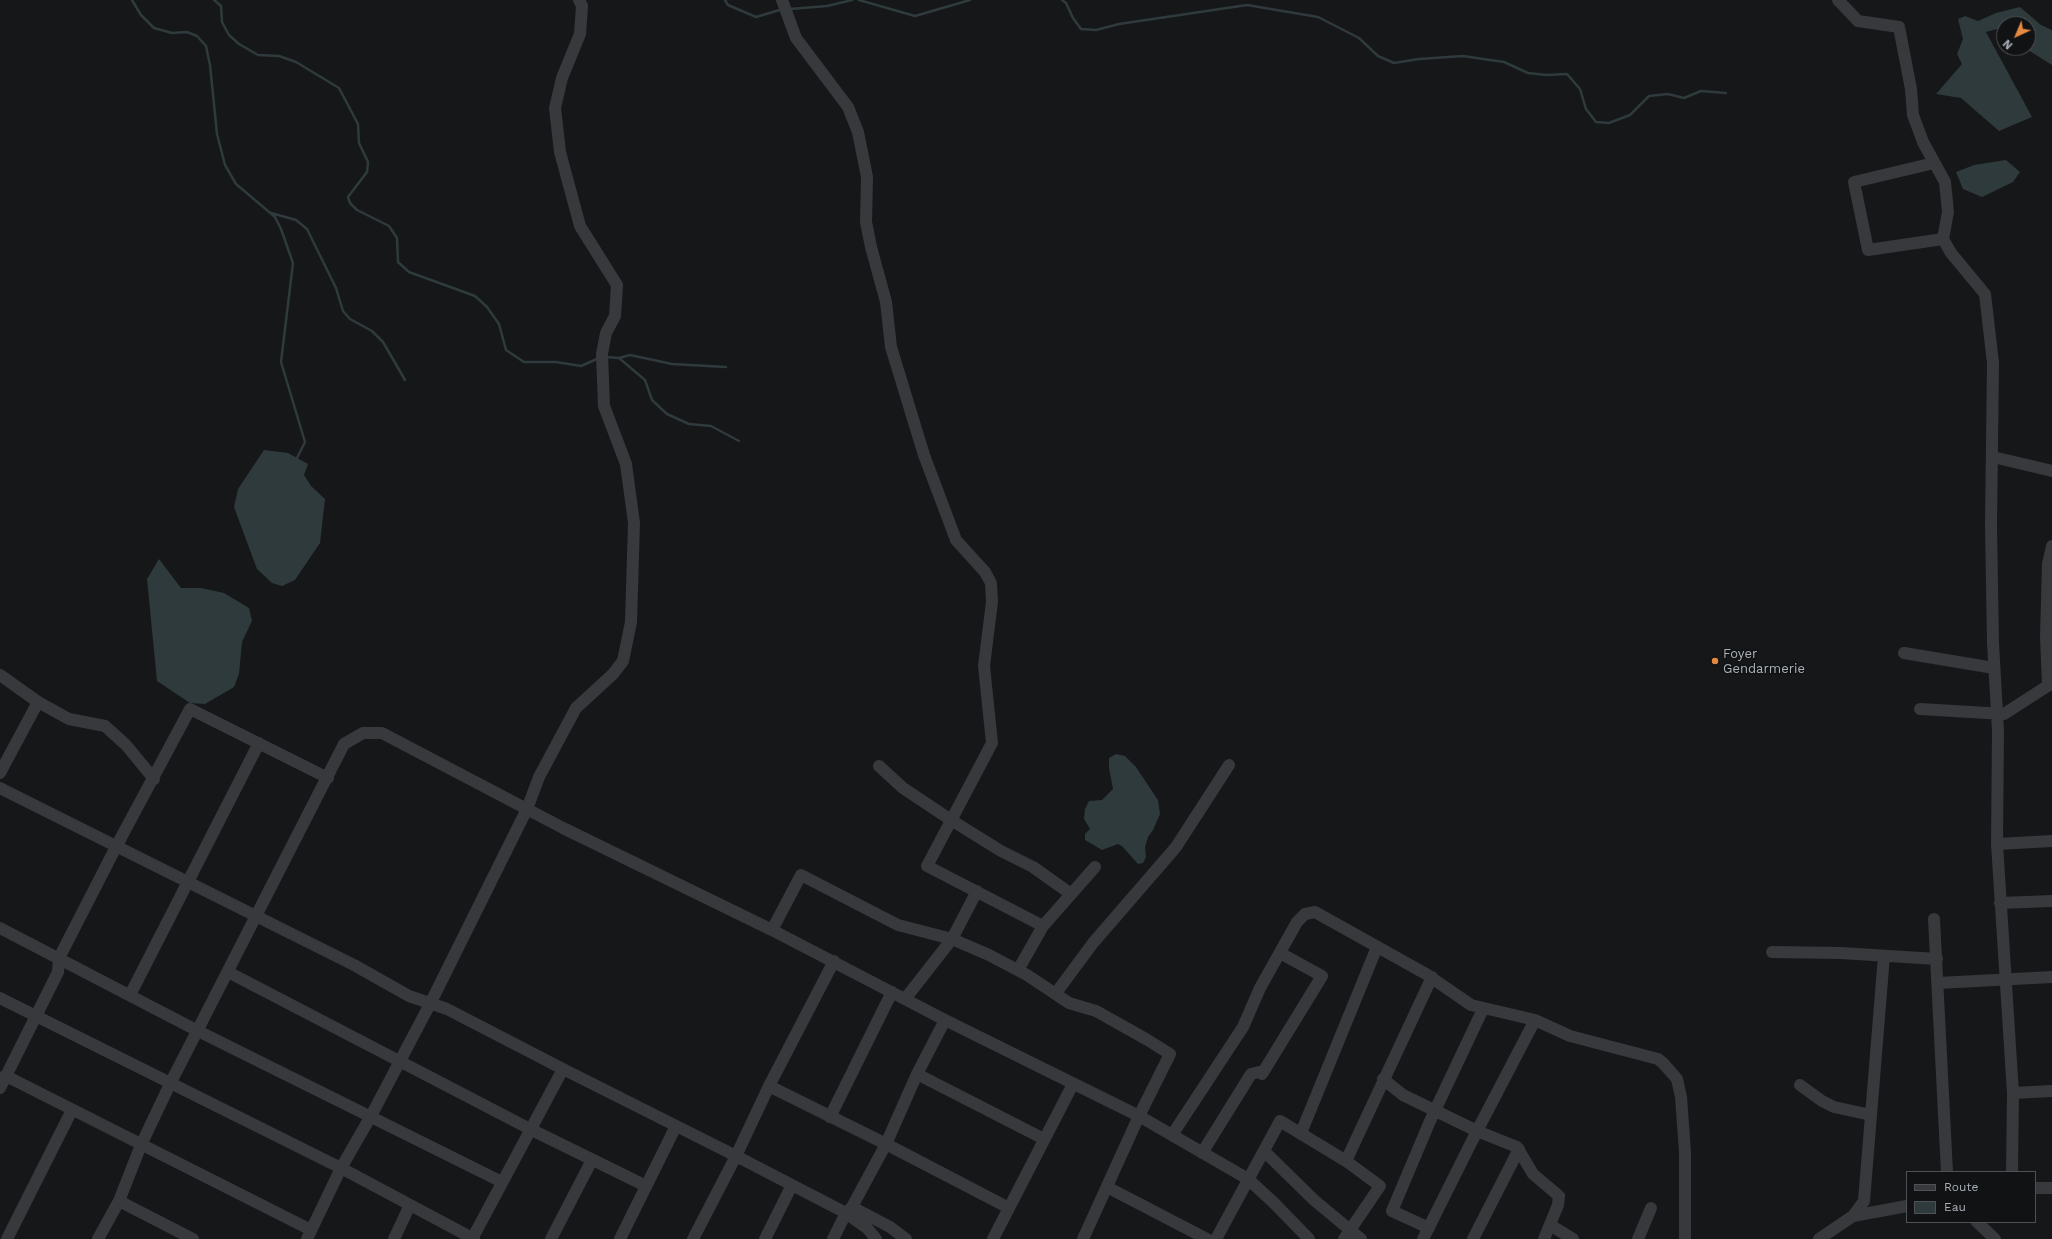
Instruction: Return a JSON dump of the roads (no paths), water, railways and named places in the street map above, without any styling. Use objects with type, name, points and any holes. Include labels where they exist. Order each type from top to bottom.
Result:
[{"type":"street","points":[[3,1077],[141,1145],[309,1235],[341,1168],[371,1116],[430,1004],[527,809],[539,777],[576,708],[613,674],[623,661],[631,622],[634,522],[626,464],[604,406],[602,357],[606,332],[615,316],[617,285],[580,226],[560,152],[555,108],[562,78],[580,34],[582,6],[579,0]]},
{"type":"street","points":[[782,0],[796,38],[848,107],[858,132],[867,177],[866,222],[871,247],[886,302],[891,347],[924,455],[956,540],[985,572],[991,583],[992,602],[984,666],[992,743],[927,866],[1043,926]]},
{"type":"street","points":[[1838,0],[1858,21],[1899,27],[1911,89],[1913,115],[1922,142],[1945,182],[1948,212],[1943,239],[1951,253],[1985,294],[1993,363],[1991,525],[1994,668],[1997,714],[1997,844],[2013,1093],[2012,1171]]},
{"type":"street","points":[[1934,163],[1854,182],[1868,250],[1943,239]]},
{"type":"street","points":[[1993,457],[2052,471]]},
{"type":"street","points":[[1920,709],[2004,714],[2050,684],[2046,637],[2048,564],[2052,546]]},
{"type":"street","points":[[1904,653],[1994,668]]},
{"type":"street","points":[[0,675],[38,702],[69,719],[105,726],[126,744],[154,779]]},
{"type":"street","points":[[0,773],[38,702]]},
{"type":"street","points":[[0,1088],[3,1077],[58,972],[59,958],[116,847],[154,779],[190,709],[328,778]]},
{"type":"street","points":[[98,1239],[119,1201],[141,1145],[170,1084],[255,916],[328,778],[344,744],[363,733],[382,733],[527,809],[834,961],[945,1020],[1139,1116],[1248,1179],[1270,1198],[1309,1239]]},
{"type":"street","points":[[130,995],[259,743]]},
{"type":"street","points":[[1056,993],[1093,942],[1176,847],[1229,765]]},
{"type":"street","points":[[878,766],[903,788],[951,820],[1001,851],[1033,867],[1071,894]]},
{"type":"street","points":[[0,788],[354,965],[409,996],[447,1009],[792,1185],[890,1227],[906,1239]]},
{"type":"street","points":[[1997,844],[2052,841]]},
{"type":"street","points":[[1018,970],[1043,926],[1095,867]]},
{"type":"street","points":[[772,930],[801,875],[898,925],[952,939],[989,955],[1018,970],[1056,993],[1069,1003],[1096,1011],[1170,1054],[1139,1116],[1083,1239]]},
{"type":"street","points":[[905,999],[952,939],[977,891]]},
{"type":"street","points":[[2000,903],[2052,901]]},
{"type":"street","points":[[1172,1135],[1243,1027],[1260,988],[1297,922],[1305,914],[1315,912],[1432,977],[1462,1001],[1482,1009],[1535,1020],[1577,1039],[1658,1059],[1672,1072],[1679,1087],[1682,1104],[1685,1152],[1685,1239]]},
{"type":"street","points":[[1934,919],[1948,1171]]},
{"type":"street","points":[[0,928],[198,1031],[502,1182]]},
{"type":"street","points":[[1301,1133],[1377,947]]},
{"type":"street","points":[[1772,952],[1936,959]]},
{"type":"street","points":[[1202,1153],[1251,1074],[1259,1072],[1262,1074],[1322,976],[1280,953]]},
{"type":"street","points":[[1819,1239],[1853,1216],[1864,1201],[1884,956]]},
{"type":"street","points":[[693,1239],[736,1156],[769,1086],[834,961]]},
{"type":"street","points":[[228,972],[530,1129],[646,1186]]},
{"type":"street","points":[[1346,1161],[1383,1079],[1432,977]]},
{"type":"street","points":[[1938,983],[2006,981],[2052,977]]},
{"type":"street","points":[[830,1117],[892,992]]},
{"type":"street","points":[[0,998],[341,1168],[473,1239],[563,1069]]},
{"type":"street","points":[[1482,1009],[1434,1111],[1392,1211],[1426,1234],[1477,1131],[1535,1020]]},
{"type":"street","points":[[833,1239],[886,1144],[917,1074],[945,1020]]},
{"type":"street","points":[[917,1074],[1044,1139]]},
{"type":"street","points":[[1383,1079],[1403,1095],[1434,1111],[1519,1149],[1533,1174],[1558,1193],[1558,1205],[1544,1239]]},
{"type":"street","points":[[993,1239],[1074,1084]]},
{"type":"street","points":[[1800,1085],[1822,1101],[1834,1107],[1871,1114]]},
{"type":"street","points":[[769,1086],[886,1144],[1009,1208]]},
{"type":"street","points":[[2013,1093],[2052,1091]]},
{"type":"street","points":[[6,1238],[72,1110]]},
{"type":"street","points":[[1216,1239],[1280,1121],[1346,1161],[1380,1186],[1347,1235]]},
{"type":"street","points":[[620,1239],[676,1126]]},
{"type":"street","points":[[1473,1239],[1519,1149]]},
{"type":"street","points":[[1264,1151],[1347,1235],[1361,1239]]},
{"type":"street","points":[[552,1239],[592,1160]]},
{"type":"street","points":[[765,1239],[792,1185]]},
{"type":"street","points":[[1107,1187],[1207,1239]]},
{"type":"street","points":[[2036,1188],[2052,1188]]},
{"type":"street","points":[[119,1201],[193,1239]]},
{"type":"street","points":[[394,1239],[410,1205]]},
{"type":"street","points":[[1853,1216],[1906,1206]]},
{"type":"street","points":[[1638,1239],[1651,1208]]},
{"type":"street","points":[[849,1210],[876,1239]]},
{"type":"street","points":[[1978,1223],[1995,1239]]},
{"type":"street","points":[[1550,1225],[1573,1239]]},
{"type":"water","points":[[2020,7],[2030,16],[1996,16],[1996,29],[1986,32],[1996,50],[1996,56],[1999,56],[2032,117],[1999,131],[1961,98],[1936,94],[1962,64],[1957,54],[1963,39],[1958,19],[1965,16],[1978,21],[1996,13]]},
{"type":"water","points":[[2036,21],[2052,30],[2052,65],[2036,55]]},
{"type":"water","points":[[2006,160],[2020,172],[2013,182],[1982,197],[1963,189],[1956,172],[1974,165]]},
{"type":"water","points":[[264,450],[288,453],[308,464],[304,475],[311,486],[325,499],[320,543],[295,580],[282,586],[272,583],[257,569],[234,507],[238,489]]},
{"type":"water","points":[[159,559],[181,588],[201,588],[224,593],[249,608],[252,621],[242,642],[239,674],[234,687],[205,704],[190,703],[157,681],[147,579]]},
{"type":"water","points":[[1116,754],[1125,756],[1136,767],[1158,800],[1160,814],[1148,837],[1145,847],[1146,857],[1143,863],[1138,864],[1122,846],[1118,844],[1102,850],[1085,840],[1085,834],[1090,829],[1084,819],[1085,809],[1089,801],[1102,800],[1113,789],[1109,768],[1109,758]]},
{"type":"waterway","points":[[132,0],[141,15],[154,28],[172,33],[187,32],[197,36],[206,46],[210,65],[217,134],[225,165],[236,184],[275,217],[281,229],[293,263],[281,362],[305,442],[297,458]]},
{"type":"waterway","points":[[214,0],[221,6],[222,22],[229,35],[239,44],[258,55],[279,56],[296,62],[339,88],[358,124],[359,143],[368,162],[367,172],[348,197],[350,203],[357,210],[389,226],[397,238],[398,262],[409,272],[475,296],[487,307],[499,324],[506,350],[524,362],[556,362],[581,366],[599,358]]},
{"type":"waterway","points":[[725,0],[728,5],[756,17],[783,9]]},
{"type":"waterway","points":[[790,9],[827,6],[852,0]]},
{"type":"waterway","points":[[859,0],[915,16],[970,0]]},
{"type":"waterway","points":[[1062,0],[1066,3],[1073,18],[1081,29],[1096,30],[1119,24],[1247,5],[1318,17],[1359,38],[1378,56],[1394,63],[1419,59],[1463,56],[1504,62],[1528,73],[1546,75],[1567,74],[1580,89],[1586,109],[1596,122],[1609,123],[1630,115],[1649,96],[1668,94],[1684,98],[1701,91],[1726,93]]},
{"type":"waterway","points":[[271,213],[296,220],[307,229],[336,288],[343,311],[350,319],[372,331],[383,342],[405,380]]},
{"type":"waterway","points":[[619,358],[630,355],[672,364],[726,367]]},
{"type":"waterway","points":[[605,357],[619,358],[645,380],[652,400],[667,414],[689,424],[711,426],[739,441]]},
{"type":"place","name":"Foyer Gendarmerie","points":[[1715,661]]}]
